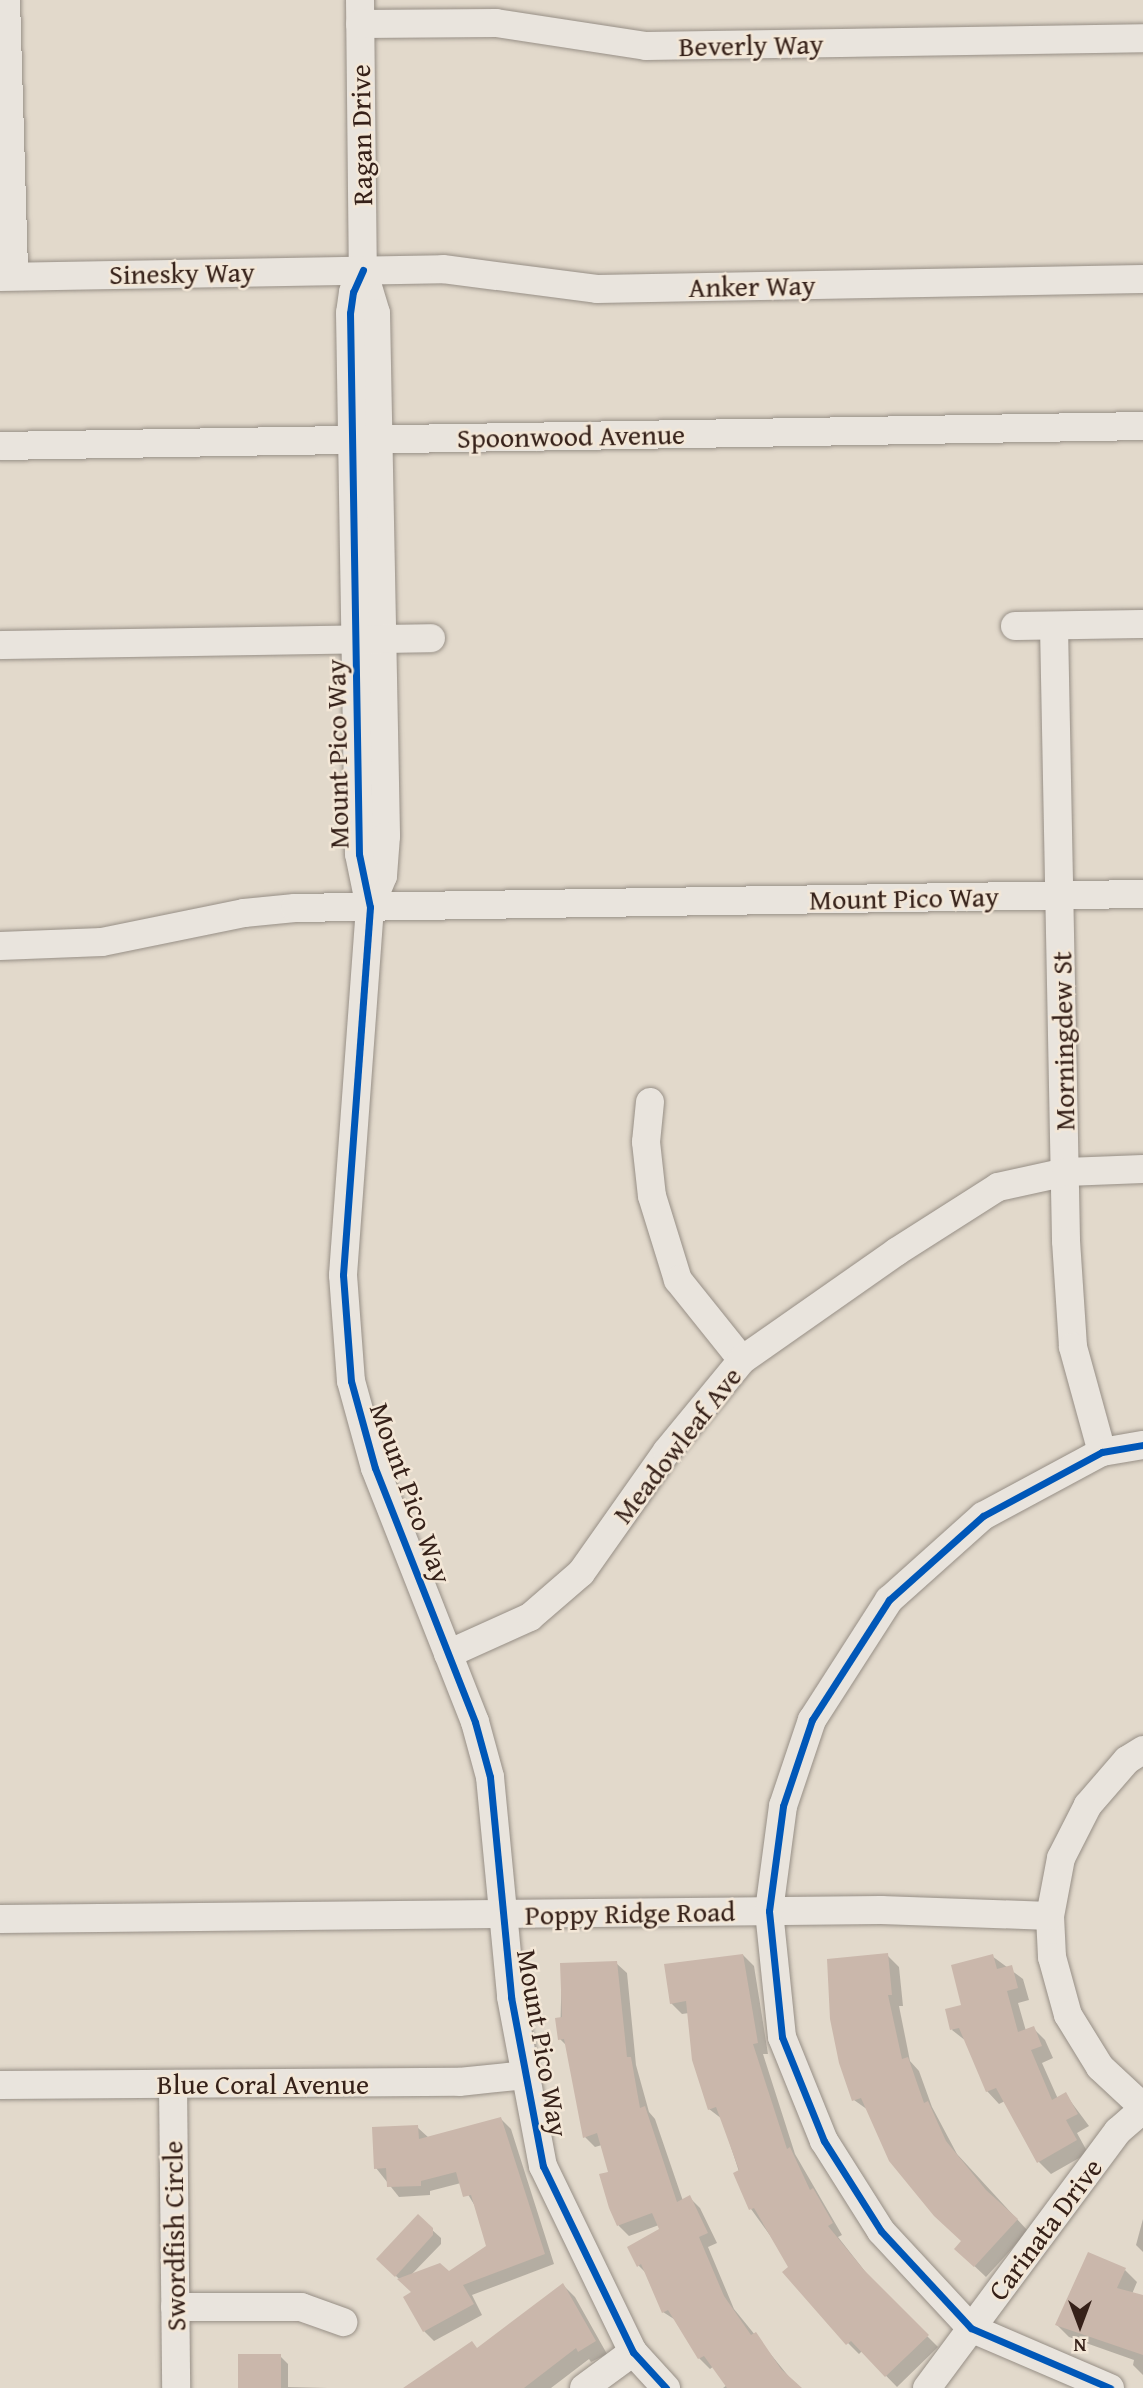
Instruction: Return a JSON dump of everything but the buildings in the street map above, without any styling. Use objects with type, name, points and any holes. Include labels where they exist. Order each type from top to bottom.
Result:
[{"type":"street","points":[[6,0],[7,276]]},
{"type":"street","name":"Beverly Way","points":[[360,12],[496,23],[646,46],[1143,38]]},
{"type":"street","name":"Ragan Drive","points":[[360,12],[363,270],[376,302],[365,440]]},
{"type":"street","name":"Sinesky Way","points":[[7,276],[363,270]]},
{"type":"street","name":"Anker Way","points":[[363,270],[470,271],[548,286],[597,289],[1143,279]]},
{"type":"street","name":"Spoonwood Avenue","points":[[0,446],[1143,426]]},
{"type":"street","name":"Mount Pico Way","points":[[365,440],[369,639],[359,854],[370,906],[343,1275],[346,1346],[365,1440],[448,1654],[490,1777],[499,1837],[501,1914],[543,2166],[633,2352],[666,2388]]},
{"type":"street","points":[[1015,626],[1143,624]]},
{"type":"street","name":"Morningdew St","points":[[1054,626],[1066,1172],[1073,1347],[1102,1452]]},
{"type":"street","name":"Mount Pico Way","points":[[0,645],[431,638]]},
{"type":"street","name":"Mount Pico Way","points":[[0,946],[102,942],[272,909],[1143,894]]},
{"type":"street","points":[[650,1102],[646,1142],[652,1196],[678,1280],[742,1360]]},
{"type":"street","name":"Meadowleaf Ave","points":[[448,1654],[530,1617],[581,1573],[667,1451],[742,1360],[896,1252],[998,1187],[1066,1172],[1143,1169]]},
{"type":"street","points":[[1110,2388],[971,2328],[881,2231],[824,2141],[782,2037],[769,1911],[783,1806],[812,1720],[889,1600],[984,1516],[1102,1452],[1143,1445]]},
{"type":"street","points":[[1143,1750],[1127,1760],[1088,1805],[1062,1858],[1050,1916],[1052,1957],[1068,2015],[1100,2067],[1143,2108]]},
{"type":"street","name":"Poppy Ridge Road","points":[[0,1919],[769,1911],[1050,1916]]},
{"type":"street","name":"Blue Coral Avenue","points":[[0,2085],[458,2082],[526,2074]]},
{"type":"street","name":"Swordfish Circle","points":[[173,2084],[176,2388]]},
{"type":"street","name":"Carinata Drive","points":[[927,2388],[1118,2131],[1143,2108]]},
{"type":"street","points":[[175,2308],[301,2308],[343,2322]]},
{"type":"street","points":[[584,2388],[633,2352]]},
{"type":"cycle path","points":[[363,270],[353,292],[350,313],[359,854],[370,907],[343,1275],[351,1381],[375,1468],[475,1722],[490,1777],[511,1997],[543,2166],[633,2352],[666,2388]]},
{"type":"cycle path","points":[[1110,2388],[971,2328],[881,2231],[824,2141],[782,2037],[769,1911],[783,1806],[812,1720],[889,1600],[983,1516],[1102,1452],[1143,1445]]}]
